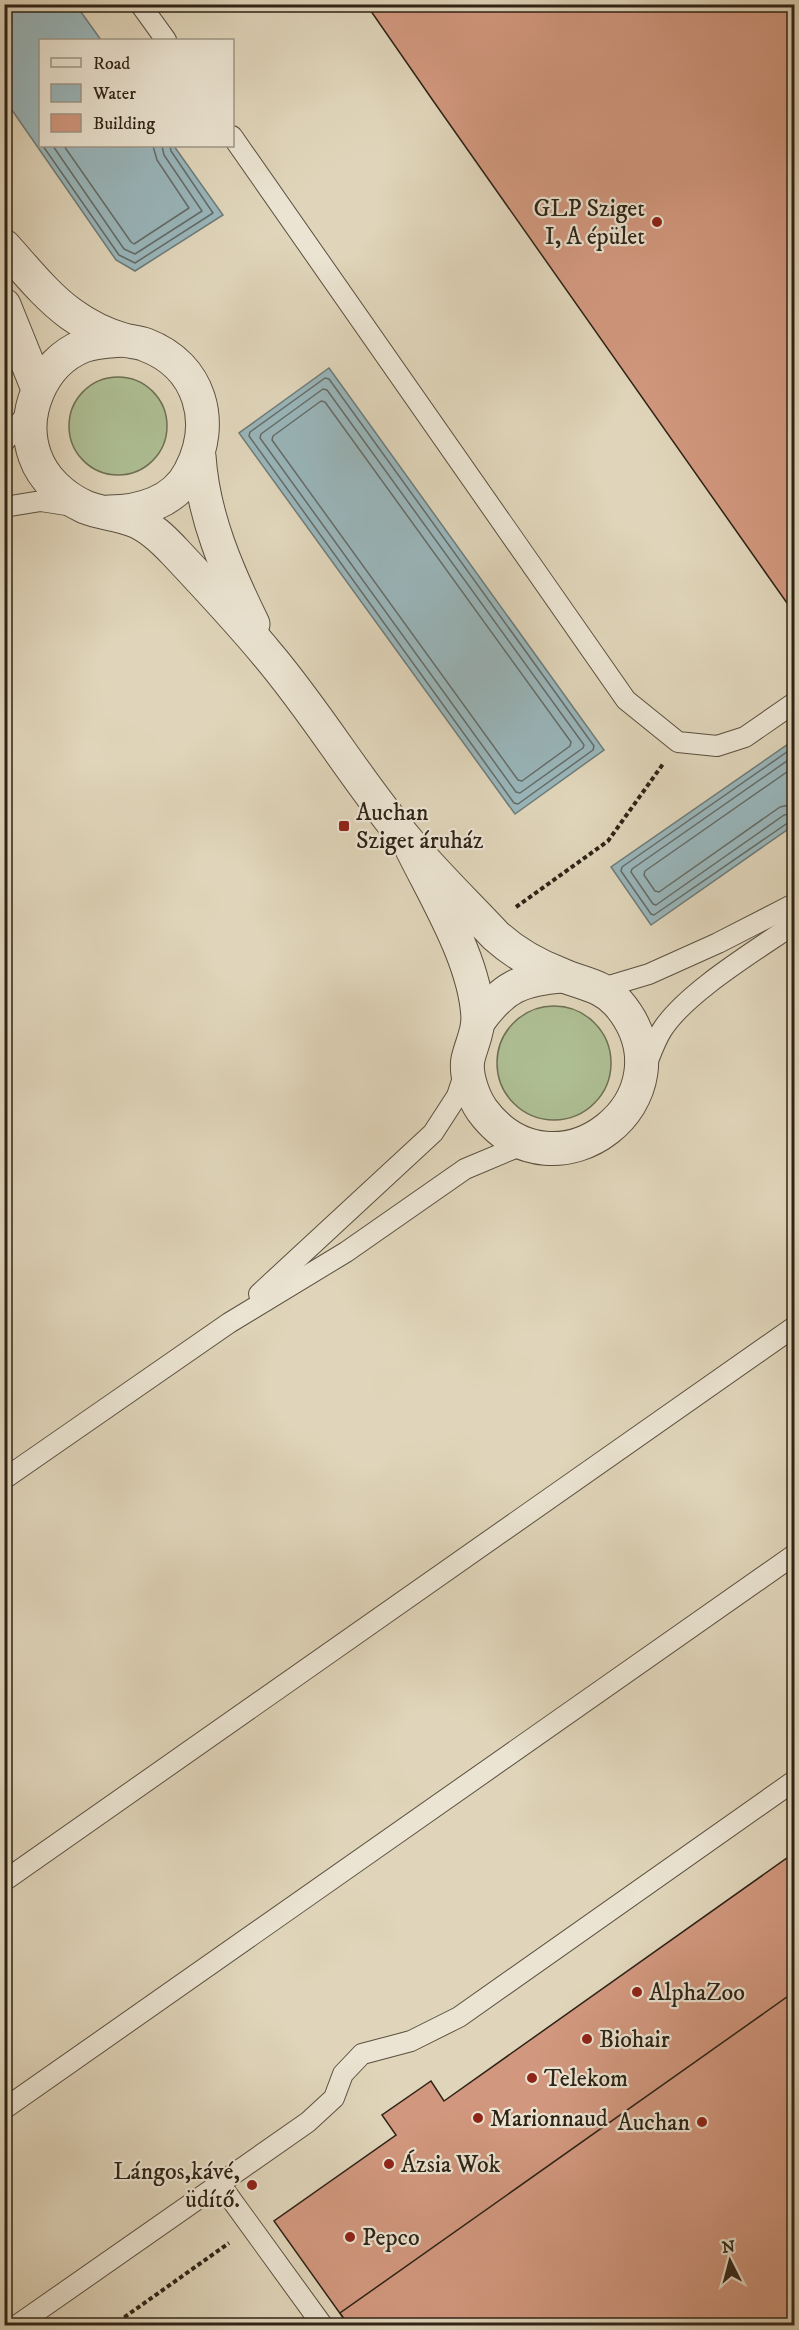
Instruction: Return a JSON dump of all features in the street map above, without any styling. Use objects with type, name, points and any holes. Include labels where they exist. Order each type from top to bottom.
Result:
[{"type":"street","points":[[4,246],[50,296],[72,314],[97,329],[123,340],[145,344],[166,354],[183,369],[196,389],[202,410],[204,433],[199,456],[188,477],[171,494],[151,506],[128,512],[95,510]]},
{"type":"street","points":[[4,305],[35,398]]},
{"type":"street","points":[[123,340],[102,341],[82,346],[64,357],[50,371],[35,398],[30,432],[35,456],[47,478],[64,495],[95,510],[134,520],[153,531],[268,654],[409,843],[487,926],[510,948],[563,976],[582,980],[599,988],[616,1001],[638,1037],[641,1058],[640,1078],[631,1104],[614,1125],[591,1141],[565,1148],[538,1148],[515,1140],[495,1126],[480,1108],[471,1086],[468,1062],[478,1022],[475,990],[464,954],[409,843]]},
{"type":"street","points":[[199,456],[201,487],[207,512],[226,565],[268,654]]},
{"type":"street","points":[[478,1022],[493,1001],[514,986],[538,978],[563,976]]},
{"type":"lane","points":[[140,4],[165,39]]},
{"type":"lane","points":[[234,139],[626,700],[678,742],[717,746],[745,737],[795,704]]},
{"type":"lane","points":[[4,442],[35,398]]},
{"type":"lane","points":[[4,507],[40,501],[95,510]]},
{"type":"lane","points":[[599,988],[649,974],[718,943],[795,904]]},
{"type":"lane","points":[[640,1078],[662,1030],[675,1013],[712,981],[795,924]]},
{"type":"lane","points":[[229,1323],[432,1133],[458,1096],[468,1062]]},
{"type":"lane","points":[[4,1479],[229,1323],[346,1252],[465,1169],[515,1148],[538,1148]]},
{"type":"lane","points":[[4,1881],[795,1327]]},
{"type":"lane","points":[[4,2109],[795,1555]]},
{"type":"lane","points":[[16,2325],[308,2122],[334,2098],[343,2074],[362,2054],[411,2041],[459,2017],[795,1781]]},
{"type":"lane","points":[[219,2184],[323,2325]]},
{"type":"path","points":[[487,926],[608,842],[678,742]]},
{"type":"path","points":[[112,2325],[251,2228]]},
{"type":"green space","points":[[118,377],[137,380],[153,391],[164,407],[167,426],[164,445],[153,461],[137,472],[118,475],[99,472],[83,461],[72,445],[69,426],[72,407],[83,391],[99,380]]},
{"type":"green space","points":[[554,1006],[576,1011],[594,1023],[606,1041],[611,1063],[606,1085],[594,1103],[576,1115],[554,1120],[532,1115],[514,1103],[502,1085],[497,1063],[502,1041],[514,1023],[532,1011]]},
{"type":"water","points":[[4,5],[76,5],[100,39],[39,39],[39,147],[175,147],[223,215],[135,271],[116,260],[5,100]]},
{"type":"water","points":[[329,368],[604,750],[515,814],[239,433]]},
{"type":"water","points":[[794,740],[794,825],[651,925],[611,867]]},
{"type":"building","name":"GLP Sziget I, A épület","points":[[366,4],[794,4],[794,613],[434,102]]},
{"type":"building","points":[[794,1853],[794,2326],[349,2326],[274,2221],[396,2135],[382,2115],[431,2081],[444,2101]]},
{"type":"building","name":"Auchan","points":[[794,1992],[794,2326],[349,2326],[340,2313]]},
{"type":"place","name":"GLP Sziget I, A épület","points":[[657,222]]},
{"type":"place","name":"Auchan Sziget áruház","points":[[344,826]]},
{"type":"place","name":"AlphaZoo","points":[[637,1992]]},
{"type":"place","name":"Biohair","points":[[587,2039]]},
{"type":"place","name":"Telekom","points":[[532,2078]]},
{"type":"place","name":"Marionnaud","points":[[478,2118]]},
{"type":"place","name":"Auchan","points":[[702,2122]]},
{"type":"place","name":"Ázsia Wok","points":[[389,2164]]},
{"type":"place","name":"Lángos,kávé, üdítő.","points":[[252,2185]]},
{"type":"place","name":"Pepco","points":[[350,2237]]}]
